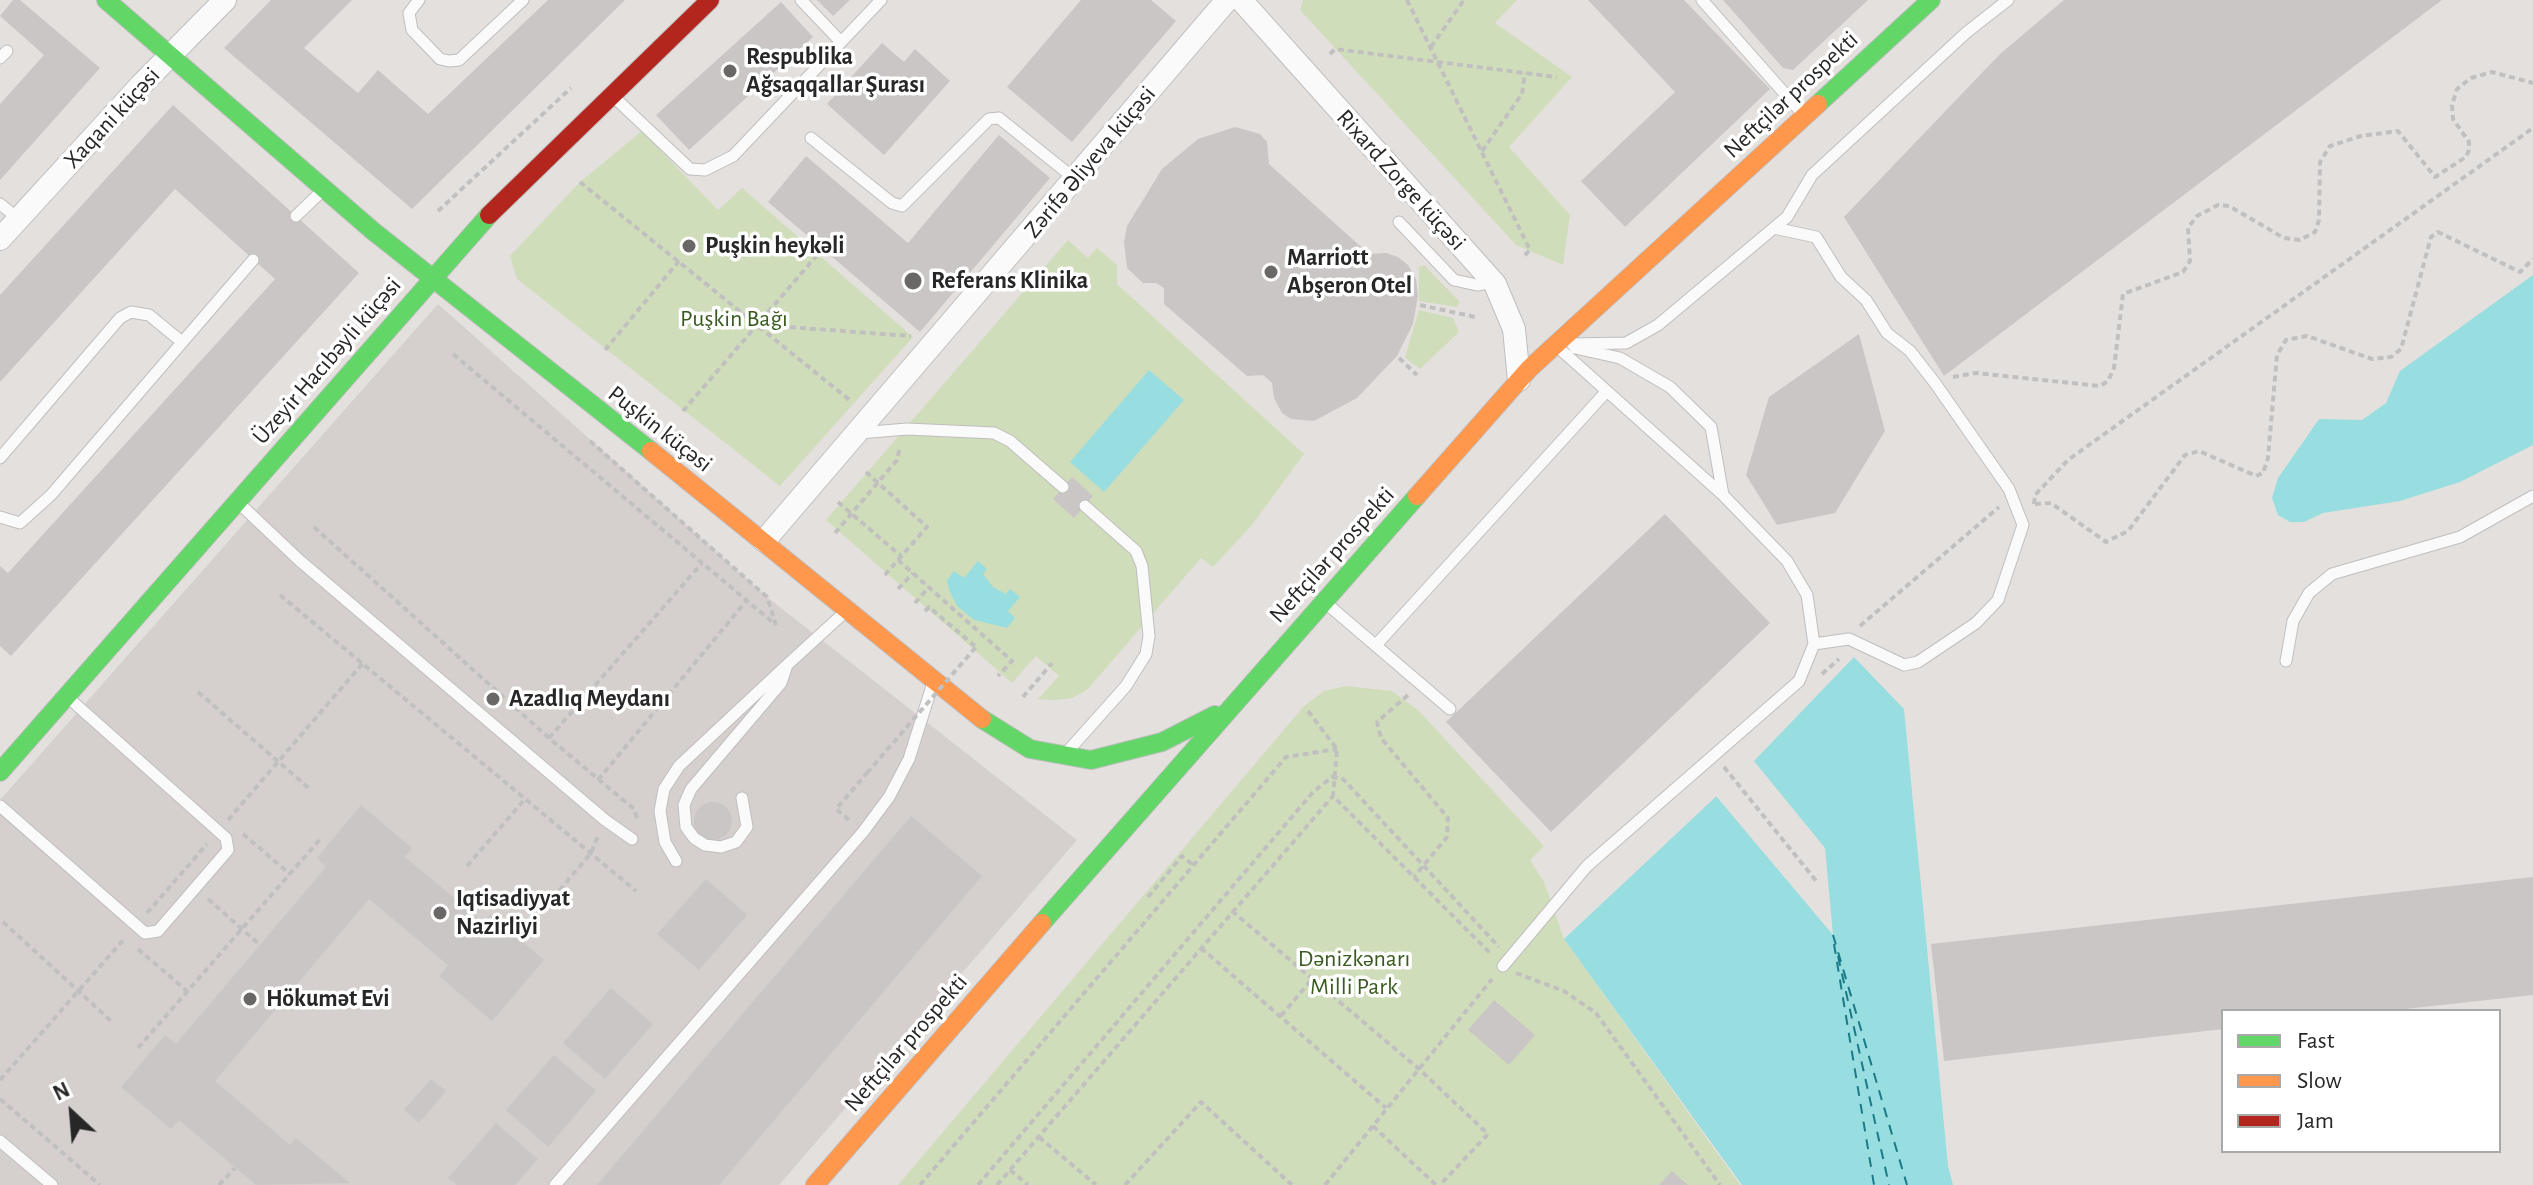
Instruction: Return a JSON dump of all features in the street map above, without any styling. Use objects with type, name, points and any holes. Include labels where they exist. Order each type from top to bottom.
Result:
[{"type":"main road","name":"Puşkin küçəsi","points":[[106,0],[432,278],[764,541],[933,684],[1030,749],[1091,760],[1122,755],[1162,742],[1229,707]]},
{"type":"main road","name":"Üzeyir Hacıbəyli küçəsi","points":[[0,772],[432,278],[539,163],[710,0]]},
{"type":"main road","name":"Neftçilər prospekti","points":[[815,1185],[1229,707],[1519,380],[1931,0]]},
{"type":"street","name":"Xaqani küçəsi","points":[[0,239],[225,0]]},
{"type":"street","name":"Zərifə Əliyeva küçəsi","points":[[764,541],[1227,0]]},
{"type":"street","name":"Rixard Zorge küçəsi","points":[[1241,0],[1493,282],[1514,329],[1519,380]]},
{"type":"lane","points":[[419,0],[409,13],[412,30],[440,59],[449,61],[459,60],[523,0]]},
{"type":"lane","points":[[801,0],[841,42]]},
{"type":"lane","points":[[611,95],[690,169],[705,170],[733,156],[881,0]]},
{"type":"lane","points":[[1702,0],[1804,115]]},
{"type":"lane","points":[[1555,344],[1626,343],[1658,325],[1787,217],[1812,175],[1967,32],[2008,0]]},
{"type":"lane","points":[[811,138],[892,203],[902,206],[989,119],[999,118],[1075,179]]},
{"type":"lane","points":[[296,216],[324,188]]},
{"type":"lane","points":[[0,204],[19,219]]},
{"type":"lane","points":[[1399,222],[1454,280],[1477,285],[1493,282]]},
{"type":"lane","points":[[1774,228],[1816,237],[1841,277],[1866,300],[1887,333],[1910,351],[1935,383],[2016,504],[2023,525],[2004,588],[1976,623],[1918,662],[1904,665],[1849,639],[1814,644]]},
{"type":"lane","points":[[0,517],[20,523],[51,495],[253,260]]},
{"type":"lane","points":[[0,458],[120,318],[131,312],[149,315],[182,342]]},
{"type":"lane","points":[[1503,966],[1587,866],[1712,753],[1799,681],[1814,644],[1807,595],[1787,561],[1723,495],[1555,344]]},
{"type":"lane","points":[[1555,344],[1620,358],[1670,387],[1711,427],[1723,495]]},
{"type":"lane","points":[[1376,645],[1606,392]]},
{"type":"lane","points":[[859,433],[907,429],[994,433],[1010,441],[1063,487]]},
{"type":"lane","points":[[2286,661],[2293,621],[2309,593],[2332,574],[2460,537],[2533,496]]},
{"type":"lane","points":[[236,501],[299,560],[605,820],[632,839]]},
{"type":"lane","points":[[1062,757],[1132,678],[1146,654],[1149,636],[1142,566],[1136,551],[1085,506]]},
{"type":"lane","points":[[1324,601],[1450,709]]},
{"type":"lane","points":[[676,861],[665,842],[660,811],[664,789],[679,766],[848,610]]},
{"type":"lane","points":[[742,798],[747,827],[736,842],[721,847],[705,845],[694,838],[686,827],[684,805],[691,789],[781,683],[787,665]]},
{"type":"lane","points":[[555,1185],[863,832],[889,797],[909,759],[933,684]]},
{"type":"lane","points":[[0,806],[145,933],[158,931],[228,850],[226,838],[67,696]]},
{"type":"lane","points":[[0,1141],[52,1185]]},
{"type":"path","points":[[1414,0],[1408,2],[1530,250],[1522,258]]},
{"type":"path","points":[[1431,48],[1464,0]]},
{"type":"path","points":[[1330,54],[1335,49],[1557,77]]},
{"type":"path","points":[[1935,383],[1976,373],[2100,386],[2108,381],[2114,368],[2120,300],[2134,288],[2183,272],[2190,261],[2188,228],[2197,216],[2218,205],[2229,206],[2284,238],[2300,240],[2315,232],[2319,220],[2320,162],[2330,146],[2361,136],[2398,131],[2435,177],[2466,157],[2469,150],[2469,142],[2453,119],[2452,105],[2457,89],[2471,78],[2492,72],[2533,83]]},
{"type":"path","points":[[1482,151],[1522,94],[1525,73]]},
{"type":"path","points":[[438,211],[574,85]]},
{"type":"path","points":[[2033,513],[2035,495],[2068,460],[2533,128]]},
{"type":"path","points":[[580,182],[855,404]]},
{"type":"path","points":[[1865,621],[2003,504],[2051,503],[2106,542],[2128,531],[2185,455],[2199,451],[2256,476],[2263,473],[2268,458],[2277,355],[2286,340],[2307,336],[2372,359],[2391,357],[2401,349],[2431,237],[2438,232],[2520,272],[2533,259]]},
{"type":"path","points":[[683,411],[818,254]]},
{"type":"path","points":[[605,350],[679,261]]},
{"type":"path","points":[[1420,305],[1475,317]]},
{"type":"path","points":[[758,325],[924,337]]},
{"type":"path","points":[[453,354],[776,625],[767,597],[588,440]]},
{"type":"path","points":[[1399,358],[1417,375]]},
{"type":"path","points":[[835,533],[899,458],[902,434]]},
{"type":"path","points":[[866,472],[927,527],[884,576]]},
{"type":"path","points":[[838,502],[1012,661],[998,676]]},
{"type":"path","points":[[314,527],[636,813],[632,839]]},
{"type":"path","points":[[549,738],[702,563]]},
{"type":"path","points":[[898,589],[913,573]]},
{"type":"path","points":[[915,603],[929,587]]},
{"type":"path","points":[[280,595],[636,891]]},
{"type":"path","points":[[598,780],[747,600]]},
{"type":"path","points":[[863,832],[836,809],[976,647],[929,607],[925,611]]},
{"type":"path","points":[[1813,682],[1847,652]]},
{"type":"path","points":[[136,925],[363,663]]},
{"type":"path","points":[[1023,697],[1052,663]]},
{"type":"path","points":[[1414,877],[1447,837],[1448,818],[1381,738],[1377,722],[1421,684]]},
{"type":"path","points":[[198,692],[311,790]]},
{"type":"path","points":[[920,1185],[1286,757],[1337,749],[1308,711]]},
{"type":"path","points":[[1712,753],[1817,882]]},
{"type":"path","points":[[978,1185],[1325,781],[1343,779],[1425,864],[1494,944],[1507,952],[1515,951]]},
{"type":"path","points":[[997,1185],[1333,796]]},
{"type":"path","points":[[467,866],[525,799]]},
{"type":"path","points":[[227,820],[290,874]]},
{"type":"path","points":[[553,898],[591,853],[605,820]]},
{"type":"path","points":[[138,1048],[322,837]]},
{"type":"path","points":[[1148,897],[1182,856],[1194,866]]},
{"type":"path","points":[[195,888],[260,945]]},
{"type":"path","points":[[1232,911],[1419,1069],[1488,1134],[1438,1185],[1373,1126]]},
{"type":"path","points":[[3,922],[111,1021]]},
{"type":"path","points":[[0,1080],[125,937],[188,992]]},
{"type":"path","points":[[1201,948],[1387,1109]]},
{"type":"path","points":[[1325,1185],[1503,966]]},
{"type":"path","points":[[1281,1016],[1312,979]]},
{"type":"path","points":[[0,1099],[100,1185]]},
{"type":"path","points":[[1125,1185],[1201,1102],[1292,1185]]},
{"type":"path","points":[[1039,1137],[1096,1185]]},
{"type":"path","points":[[219,1185],[235,1168]]},
{"type":"path","points":[[1010,1170],[1028,1185]]},
{"type":"green space","points":[[1303,0],[1517,0],[1495,23],[1572,77],[1509,147],[1570,215],[1563,265],[1516,245],[1300,10]]},
{"type":"green space","name":"Puşkin Bağı","points":[[642,131],[718,210],[742,188],[913,337],[780,486],[517,279],[510,256],[580,182]]},
{"type":"green space","points":[[1068,240],[1088,258],[1097,248],[1117,265],[1117,284],[1304,454],[1251,526],[1213,567],[1201,558],[1087,690],[1072,698],[1056,700],[1038,699],[1059,676],[1036,656],[1012,683],[826,520]]},
{"type":"green space","points":[[1424,265],[1460,302],[1456,307],[1419,301],[1419,267]]},
{"type":"green space","points":[[1419,310],[1453,318],[1459,332],[1420,369],[1405,358]]},
{"type":"green space","name":"Dənizkənarı Milli Park","points":[[1346,686],[1392,691],[1418,710],[1544,846],[1530,860],[1544,882],[1564,939],[1740,1185],[898,1185],[1304,706],[1324,691]]},
{"type":"shaded area","name":"Azadlıq Meydanı","points":[[438,304],[767,597],[1077,840],[779,1185],[0,1185],[0,800]]},
{"type":"water","points":[[2533,275],[2533,445],[2460,482],[2400,501],[2323,513],[2304,522],[2290,522],[2278,515],[2272,498],[2278,478],[2319,419],[2362,420],[2386,403],[2400,371]]},
{"type":"water","points":[[1149,370],[1184,400],[1104,492],[1070,462]]},
{"type":"water","points":[[978,561],[987,569],[983,574],[993,587],[1006,594],[1010,589],[1020,597],[1008,611],[1015,618],[1007,628],[974,620],[957,606],[949,590],[947,581],[954,571],[964,578]]},
{"type":"water","points":[[1854,657],[1904,709],[1948,1166],[1953,1185],[1742,1185],[1564,939],[1754,761]]},
{"type":"pier","points":[[1754,761],[1825,848],[1833,935],[1716,796]]},
{"type":"building","points":[[13,0],[20,0],[100,68],[0,180],[0,104],[44,55],[0,16]]},
{"type":"building","points":[[271,0],[352,0],[304,48],[358,93],[378,70],[428,114],[548,0],[625,0],[412,209],[224,48]]},
{"type":"building","points":[[817,0],[850,0],[833,16]]},
{"type":"building","points":[[1081,0],[1151,0],[1176,21],[1072,142],[1007,87]]},
{"type":"building","points":[[1588,0],[1684,0],[1770,89],[1625,227],[1581,181],[1675,92]]},
{"type":"building","points":[[1723,0],[1868,0],[1793,70],[1783,68]]},
{"type":"building","points":[[2064,0],[2442,0],[1944,376],[1844,217],[2000,54]]},
{"type":"building","points":[[781,2],[813,37],[689,150],[656,115]]},
{"type":"building","points":[[882,43],[904,62],[915,49],[950,81],[884,155],[827,104]]},
{"type":"building","points":[[173,105],[359,273],[11,656],[0,646],[0,566],[8,573],[275,279],[175,189],[0,382],[0,295]]},
{"type":"building","name":"Marriott Abşeron Otel","points":[[1235,127],[1260,134],[1267,142],[1269,164],[1369,254],[1386,253],[1398,257],[1408,265],[1416,279],[1418,295],[1413,324],[1397,356],[1357,398],[1314,421],[1291,419],[1282,413],[1274,398],[1272,383],[1263,375],[1247,376],[1164,304],[1164,288],[1156,283],[1143,283],[1127,268],[1124,242],[1127,226],[1162,169],[1198,139]]},
{"type":"building","points":[[999,135],[1050,178],[920,332],[768,202],[806,156],[908,243]]},
{"type":"building","points":[[1859,334],[1885,431],[1835,513],[1777,525],[1746,475],[1769,397]]},
{"type":"building","points":[[1072,477],[1093,496],[1074,518],[1053,499]]},
{"type":"building","points":[[1665,514],[1770,623],[1551,832],[1446,722]]},
{"type":"building","points":[[713,802],[727,807],[732,821],[727,835],[713,840],[699,835],[694,821],[699,807]]},
{"type":"building","name":"Hökumət Evi","points":[[361,805],[412,848],[405,857],[483,922],[490,914],[544,960],[492,1021],[439,976],[448,965],[369,899],[215,1081],[290,1145],[296,1138],[350,1183],[256,1185],[179,1120],[171,1129],[121,1087],[165,1035],[176,1044],[326,867],[317,858]]},
{"type":"building","points":[[911,816],[982,876],[719,1185],[597,1185]]},
{"type":"building","points":[[2533,877],[2533,995],[2405,1009],[2221,1009],[2221,1029],[1944,1061],[1931,944]]},
{"type":"building","points":[[706,879],[747,915],[699,970],[657,934]]},
{"type":"building","points":[[611,988],[653,1024],[605,1079],[563,1043]]},
{"type":"building","points":[[1494,1000],[1535,1035],[1509,1065],[1468,1030]]},
{"type":"building","points":[[554,1055],[596,1091],[548,1147],[506,1110]]},
{"type":"building","points":[[431,1079],[446,1091],[419,1123],[404,1110]]},
{"type":"building","points":[[496,1123],[538,1159],[515,1185],[457,1185],[448,1178]]},
{"type":"building","points":[[1672,1171],[1688,1185],[1659,1185]]},
{"type":"ferry route","points":[[1833,935],[1907,1185]]},
{"type":"ferry route","points":[[1834,944],[1874,1185]]},
{"type":"ferry route","points":[[1838,956],[1889,1185]]},
{"type":"traffic: fast","points":[[106,0],[373,231],[651,451]]},
{"type":"traffic: fast","points":[[1818,104],[1931,0]]},
{"type":"traffic: fast","points":[[0,772],[489,215]]},
{"type":"traffic: fast","points":[[1042,923],[1417,496]]},
{"type":"traffic: fast","points":[[982,719],[1030,749],[1091,760],[1162,742],[1215,715]]},
{"type":"traffic: slow","points":[[1417,496],[1529,369],[1818,104]]},
{"type":"traffic: slow","points":[[651,451],[982,719]]},
{"type":"traffic: slow","points":[[815,1185],[1042,923]]},
{"type":"traffic: jam","points":[[489,215],[710,0]]},
{"type":"place","name":"Respublika Ağsaqqallar Şurası","points":[[730,71]]},
{"type":"place","name":"Puşkin heykəli","points":[[689,246]]},
{"type":"place","name":"Marriott Abşeron Otel","points":[[1271,272]]},
{"type":"place","name":"Referans Klinika","points":[[913,281]]},
{"type":"place","name":"Azadlıq Meydanı","points":[[493,699]]},
{"type":"place","name":"Iqtisadiyyat Nazirliyi","points":[[440,913]]},
{"type":"place","name":"Hökumət Evi","points":[[250,999]]}]
